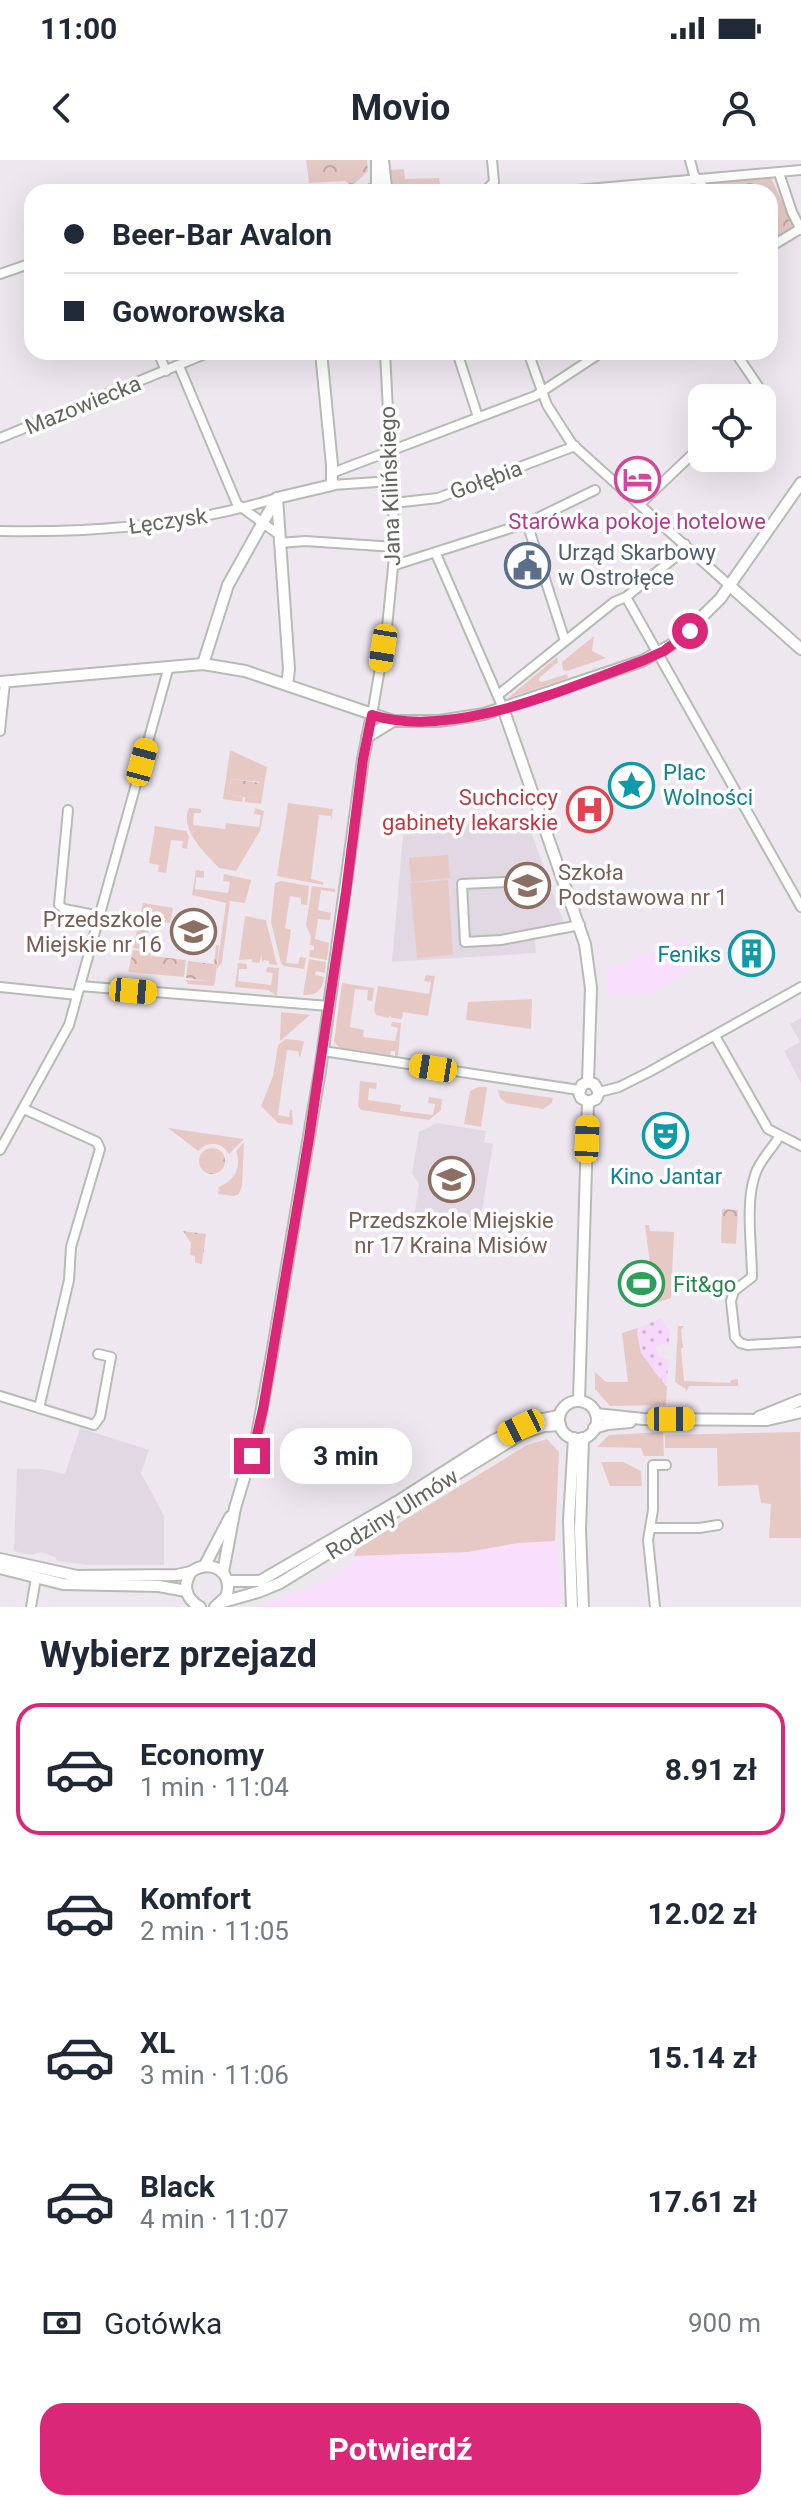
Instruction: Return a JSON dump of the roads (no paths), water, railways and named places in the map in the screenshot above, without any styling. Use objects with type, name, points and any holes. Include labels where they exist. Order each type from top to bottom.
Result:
[{"type":"street","points":[[380,160],[385,184]]},
{"type":"street","points":[[492,160],[492,184]]},
{"type":"street","points":[[690,160],[701,184]]},
{"type":"street","points":[[642,184],[801,170]]},
{"type":"street","points":[[778,243],[801,230],[779,173]]},
{"type":"street","points":[[0,274],[24,266]]},
{"type":"street","points":[[161,360],[166,371]]},
{"type":"street","name":"Mazowiecka","points":[[0,438],[192,360]]},
{"type":"street","points":[[322,360],[332,479]]},
{"type":"street","name":"Jana Kilińskiego","points":[[372,715],[395,565],[385,360]]},
{"type":"street","points":[[460,360],[478,417]]},
{"type":"street","points":[[531,360],[542,392],[575,446],[801,649]]},
{"type":"street","points":[[332,479],[391,450],[542,392],[587,360]]},
{"type":"street","points":[[740,360],[757,384]]},
{"type":"street","points":[[179,366],[237,504],[242,509],[278,538],[395,547]]},
{"type":"street","name":"Gołębia","points":[[394,503],[438,498],[575,446]]},
{"type":"street","points":[[640,504],[688,458]]},
{"type":"street","points":[[332,479],[392,481]]},
{"type":"street","name":"Łęczysk","points":[[0,531],[107,530],[242,509],[332,479]]},
{"type":"street","points":[[0,731],[2,682],[203,664],[245,671],[393,721],[439,721],[503,708],[657,655],[690,631],[730,586],[801,483]]},
{"type":"street","points":[[395,565],[527,523],[595,490]]},
{"type":"street","points":[[203,664],[226,589],[277,498]]},
{"type":"street","points":[[277,498],[289,669],[287,685]]},
{"type":"street","points":[[527,523],[565,641]]},
{"type":"street","points":[[498,695],[614,602],[626,597],[679,554],[685,544]]},
{"type":"street","points":[[436,554],[498,695],[580,925],[591,988],[588,1082]]},
{"type":"street","points":[[626,597],[801,907]]},
{"type":"street","points":[[0,1150],[65,1033],[169,666]]},
{"type":"street","points":[[205,1565],[235,1508],[263,1409],[323,1051],[372,715]]},
{"type":"street","points":[[367,737],[393,721]]},
{"type":"street","points":[[68,810],[59,905],[64,909],[100,916]]},
{"type":"street","points":[[507,882],[462,884],[465,942],[501,940],[580,925]]},
{"type":"street","points":[[0,987],[329,1006]]},
{"type":"street","points":[[599,1092],[619,1087],[801,987]]},
{"type":"street","points":[[715,1036],[765,1124],[779,1137],[801,1146]]},
{"type":"street","points":[[323,1051],[579,1090]]},
{"type":"street","points":[[588,1102],[581,1098],[579,1090],[582,1085],[588,1082],[594,1084],[599,1092]]},
{"type":"street","points":[[588,1102],[596,1099],[599,1092]]},
{"type":"street","points":[[579,1401],[588,1102]]},
{"type":"street","points":[[24,1109],[97,1142],[100,1149],[71,1247],[69,1280],[39,1408]]},
{"type":"street","points":[[779,1137],[753,1180],[749,1235],[752,1277],[734,1291],[731,1301],[735,1337],[740,1343],[801,1342]]},
{"type":"street","points":[[0,1396],[92,1425],[97,1423],[111,1357],[98,1354]]},
{"type":"street","points":[[753,1419],[801,1400]]},
{"type":"street","points":[[594,1428],[596,1414],[589,1405],[579,1401],[569,1403],[559,1420],[565,1434],[578,1438],[594,1428],[643,1419]]},
{"type":"street","points":[[596,1414],[643,1419],[778,1419],[801,1412]]},
{"type":"street","name":"Rodziny Ulmów","points":[[226,1576],[260,1581],[400,1500],[494,1440],[538,1420],[559,1420]]},
{"type":"street","name":"Rodziny Ulmów","points":[[219,1604],[280,1583],[523,1433],[559,1420]]},
{"type":"street","points":[[572,1607],[569,1520],[578,1438]]},
{"type":"street","points":[[578,1438],[583,1607]]},
{"type":"street","points":[[655,1607],[648,1540],[654,1490],[653,1465],[666,1465]]},
{"type":"street","points":[[219,1604],[228,1592],[226,1576],[235,1508]]},
{"type":"street","points":[[650,1528],[718,1525]]},
{"type":"street","points":[[0,1559],[77,1576],[177,1575],[205,1565],[215,1566],[226,1576]]},
{"type":"street","points":[[0,1568],[63,1584],[159,1586],[186,1591]]},
{"type":"street","points":[[191,1572],[186,1581],[186,1591],[194,1605]]},
{"type":"street","points":[[31,1607],[36,1578]]},
{"type":"place","name":"Starówka pokoje hotelowe","points":[[637,480]]},
{"type":"place","name":"Urząd Skarbowy w Ostrołęce","points":[[527,565]]},
{"type":"place","name":"Plac Wolności","points":[[632,785]]},
{"type":"place","name":"Suchciccy gabinety lekarskie","points":[[589,810]]},
{"type":"place","name":"Szkoła Podstawowa nr 1","points":[[527,885]]},
{"type":"place","name":"Przedszkole Miejskie nr 16","points":[[193,932]]},
{"type":"place","name":"Feniks","points":[[752,954]]},
{"type":"place","name":"Kino Jantar","points":[[666,1135]]},
{"type":"place","name":"Przedszkole Miejskie nr 17 Kraina Misiów","points":[[451,1179]]},
{"type":"place","name":"Fit&go","points":[[642,1284]]}]
